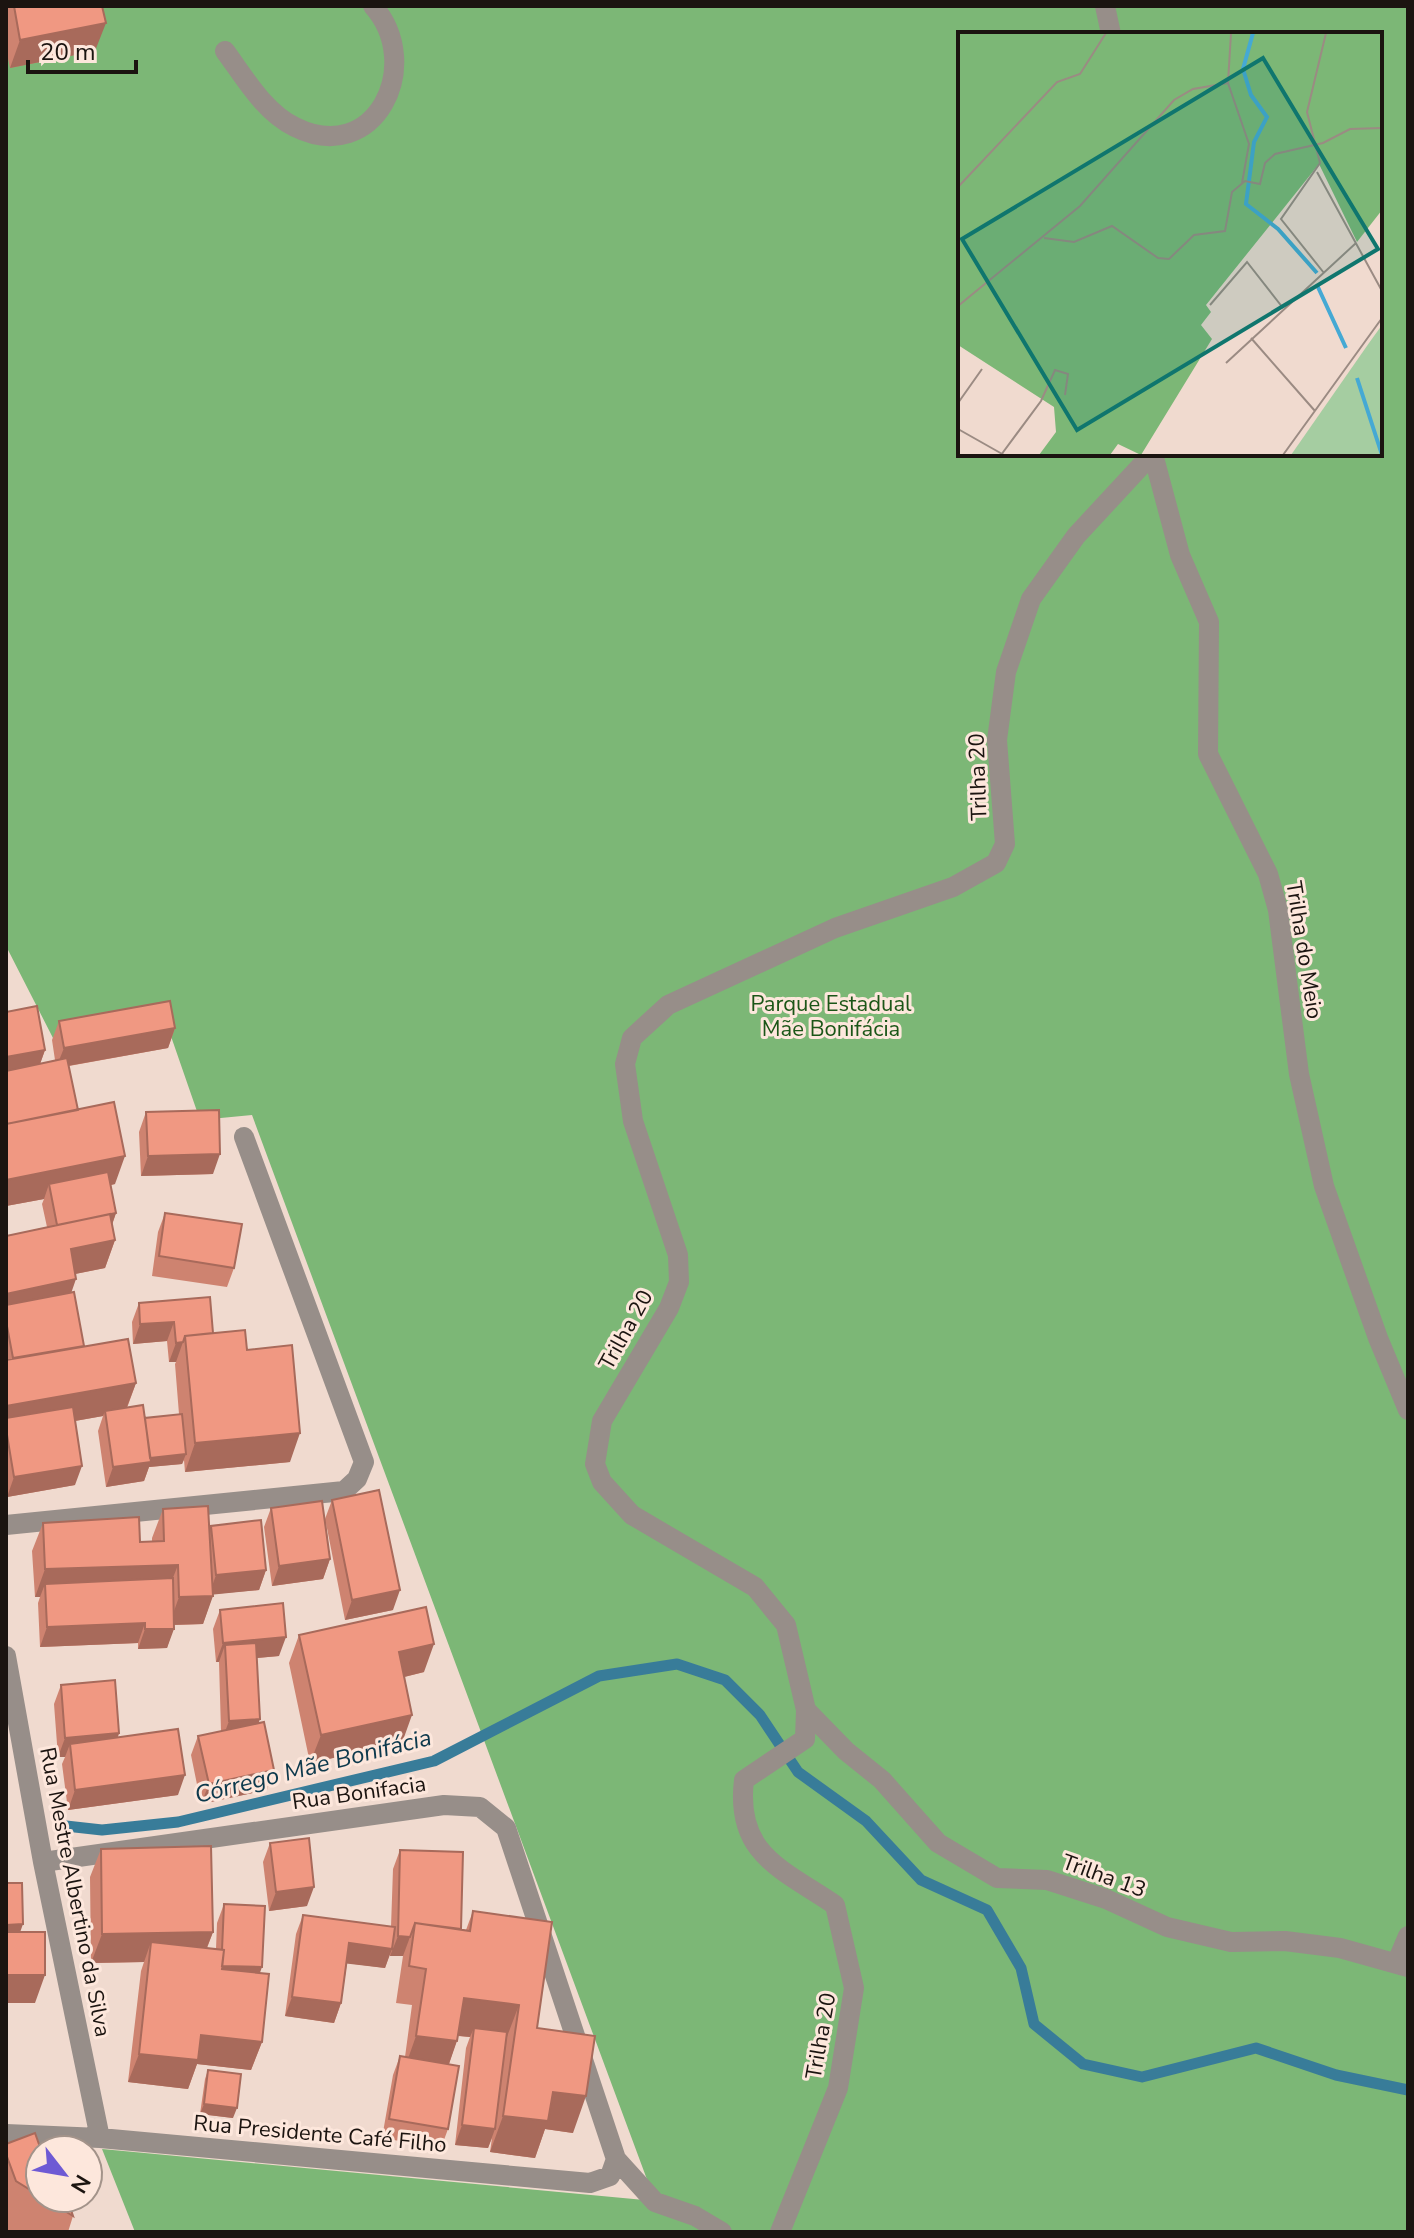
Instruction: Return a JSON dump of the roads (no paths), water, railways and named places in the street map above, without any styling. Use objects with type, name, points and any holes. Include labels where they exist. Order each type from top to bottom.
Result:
[{"type":"street","points":[[225,51],[264,104],[296,128],[334,136],[364,128],[385,105],[394,78],[394,46],[373,6]]},
{"type":"street","points":[[1105,6],[1111,32]]},
{"type":"street","name":"Trilha 20","points":[[780,2232],[838,2088],[854,1988],[835,1905],[760,1855],[741,1806],[744,1780],[805,1739],[806,1710],[786,1625],[755,1587],[632,1515],[602,1482],[595,1464],[602,1421],[669,1308],[679,1282],[678,1255],[633,1121],[625,1064],[632,1038],[668,1005],[835,928],[953,887],[996,863],[1005,844],[997,740],[1006,672],[1031,599],[1076,536],[1151,456]]},
{"type":"street","name":"Trilha do Meio","points":[[1154,456],[1180,555],[1209,622],[1208,754],[1268,874],[1278,910],[1299,1074],[1324,1186],[1408,1410]]},
{"type":"street","points":[[6,1525],[344,1491],[357,1479],[364,1462],[244,1137]]},
{"type":"street","name":"Rua Mestre Albertino da Silva","points":[[6,1656],[43,1862],[99,2134]]},
{"type":"street","name":"Trilha 13","points":[[806,1710],[846,1751],[882,1780],[938,1843],[997,1878],[1047,1880],[1106,1899],[1167,1927],[1231,1942],[1285,1941],[1402,1964]]},
{"type":"street","name":"Rua Bonifacia","points":[[43,1862],[444,1805],[480,1807],[506,1828],[616,2159]]},
{"type":"street","points":[[1402,1964],[1408,1936]]},
{"type":"street","name":"Rua Presidente Café Filho","points":[[104,2138],[590,2183],[610,2176],[616,2159]]},
{"type":"street","points":[[616,2159],[655,2202],[695,2216],[722,2232]]},
{"type":"waterway","name":"Córrego Mãe Bonifácia","points":[[66,1826],[102,1830],[178,1822],[434,1761],[599,1676],[677,1664],[725,1680],[760,1715],[798,1772],[866,1821],[921,1880],[987,1910],[1021,1968],[1034,2024],[1083,2064],[1142,2077],[1256,2048],[1336,2075],[1408,2090]]},
{"type":"park label","name":"Parque Estadual Mãe Bonifácia","points":[[831,1016]]}]
